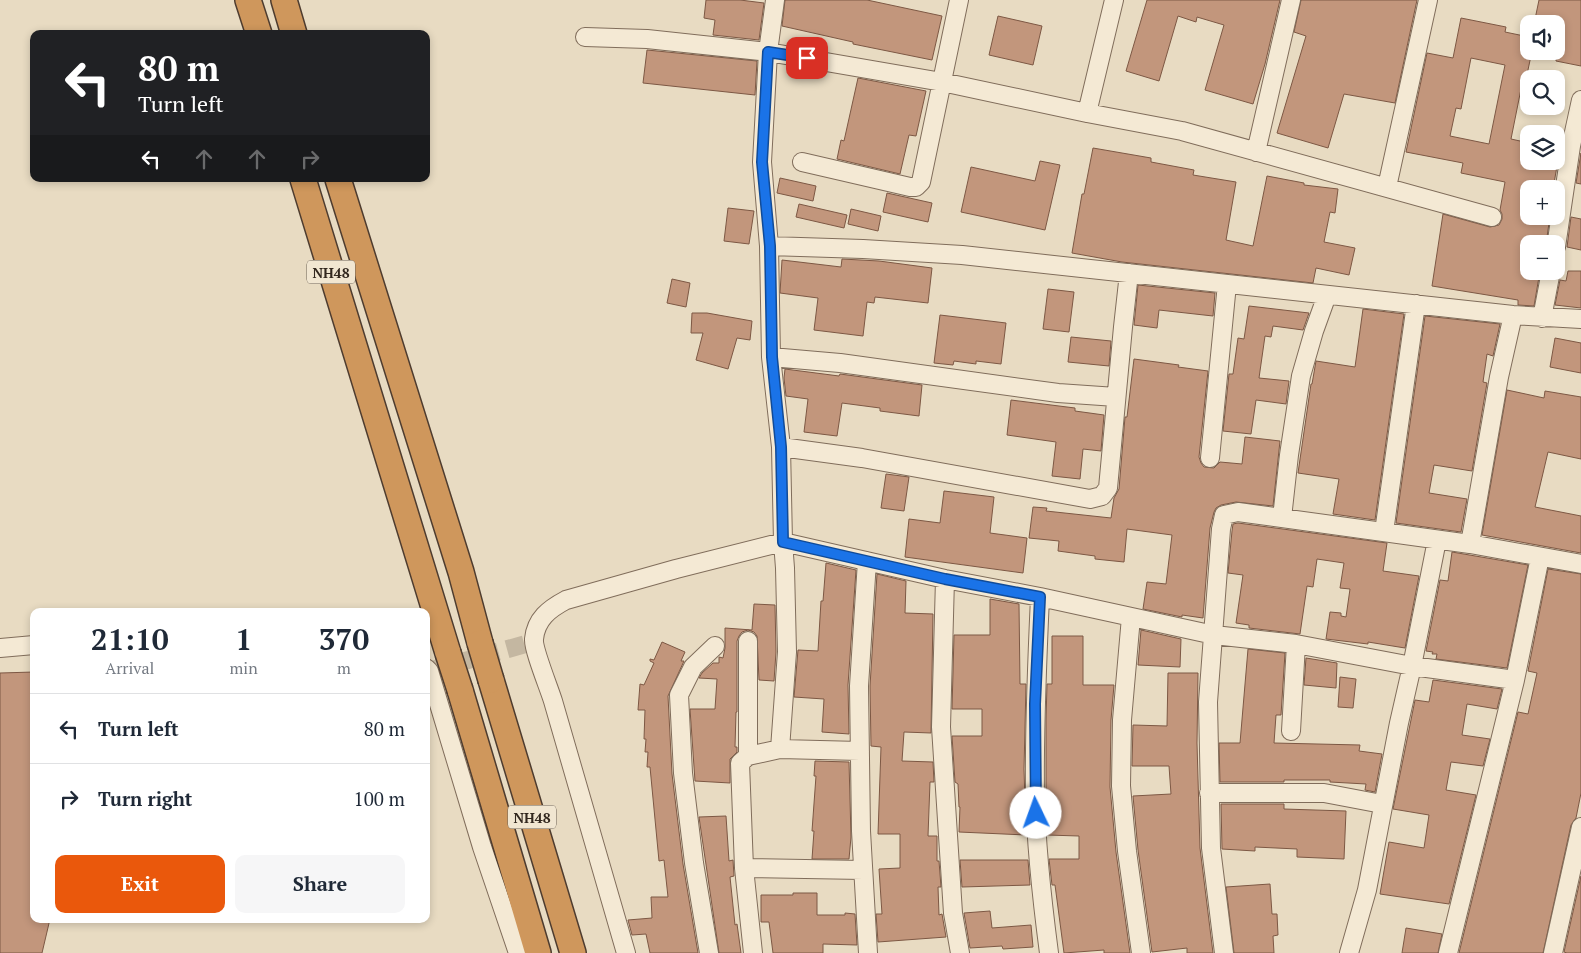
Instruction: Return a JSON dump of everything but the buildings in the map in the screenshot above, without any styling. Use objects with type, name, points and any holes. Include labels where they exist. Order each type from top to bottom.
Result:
[{"type":"highway","points":[[248,0],[257,30]]},
{"type":"highway","points":[[284,0],[293,30]]},
{"type":"highway","name":"NH48","points":[[304,182],[460,690],[538,953]]},
{"type":"highway","name":"NH48","points":[[339,182],[460,572],[490,680],[573,953]]},
{"type":"street","points":[[775,0],[768,52],[762,162],[770,246],[772,357],[781,447],[785,568],[787,652],[780,749]]},
{"type":"street","points":[[802,162],[910,187],[916,187],[921,182],[959,0]]},
{"type":"street","points":[[1087,113],[1114,0]]},
{"type":"street","points":[[1256,152],[1291,0]]},
{"type":"street","points":[[1387,187],[1428,0]]},
{"type":"street","points":[[585,37],[647,40],[768,52],[942,82],[1182,131],[1492,217]]},
{"type":"street","points":[[1558,235],[1576,147],[1581,100]]},
{"type":"street","points":[[770,246],[962,255],[1542,318],[1581,319]]},
{"type":"street","points":[[781,447],[862,458],[1090,499],[1102,496],[1108,488],[1129,273]]},
{"type":"street","points":[[1542,318],[1550,280]]},
{"type":"street","points":[[1210,458],[1227,284]]},
{"type":"street","points":[[1282,518],[1301,376],[1327,295]]},
{"type":"street","points":[[1384,532],[1416,304]]},
{"type":"street","points":[[1470,544],[1499,377],[1513,315]]},
{"type":"street","points":[[772,357],[840,363],[1058,393],[1116,397]]},
{"type":"street","points":[[1224,953],[1211,848],[1208,702],[1221,530],[1224,515],[1238,512],[1384,532],[1470,544],[1581,564]]},
{"type":"street","points":[[1349,953],[1367,890],[1382,804],[1438,540]]},
{"type":"street","points":[[626,953],[552,698],[533,642],[535,630],[542,616],[552,607],[566,600],[676,569],[783,542],[945,579],[1040,597],[1214,635],[1296,644],[1412,666],[1515,680]]},
{"type":"street","points":[[1448,953],[1515,680],[1540,557]]},
{"type":"street","points":[[867,561],[859,686],[863,870],[868,953]]},
{"type":"street","points":[[945,579],[941,727],[953,913],[960,953]]},
{"type":"street","points":[[1040,597],[1035,704],[1035,796],[1048,953]]},
{"type":"street","points":[[1131,617],[1122,720],[1121,786],[1127,851],[1141,953]]},
{"type":"street","points":[[748,641],[748,756]]},
{"type":"street","points":[[1292,731],[1296,644]]},
{"type":"street","points":[[0,648],[30,645]]},
{"type":"street","points":[[709,953],[694,863],[683,774],[679,695],[693,667],[715,646]]},
{"type":"street","points":[[430,677],[479,838],[518,953]]},
{"type":"street","points":[[753,953],[744,868],[740,763],[748,756],[780,749],[860,751]]},
{"type":"street","points":[[1209,793],[1324,793],[1382,804]]},
{"type":"street","points":[[1553,953],[1581,827]]},
{"type":"street","points":[[744,868],[863,870]]},
{"type":"tunnel","points":[[430,671],[533,642]]},
{"type":"route","points":[[807,58],[768,52],[762,162],[770,246],[772,357],[781,447],[783,542],[945,579],[1040,597],[1035,704],[1036,813]]}]
